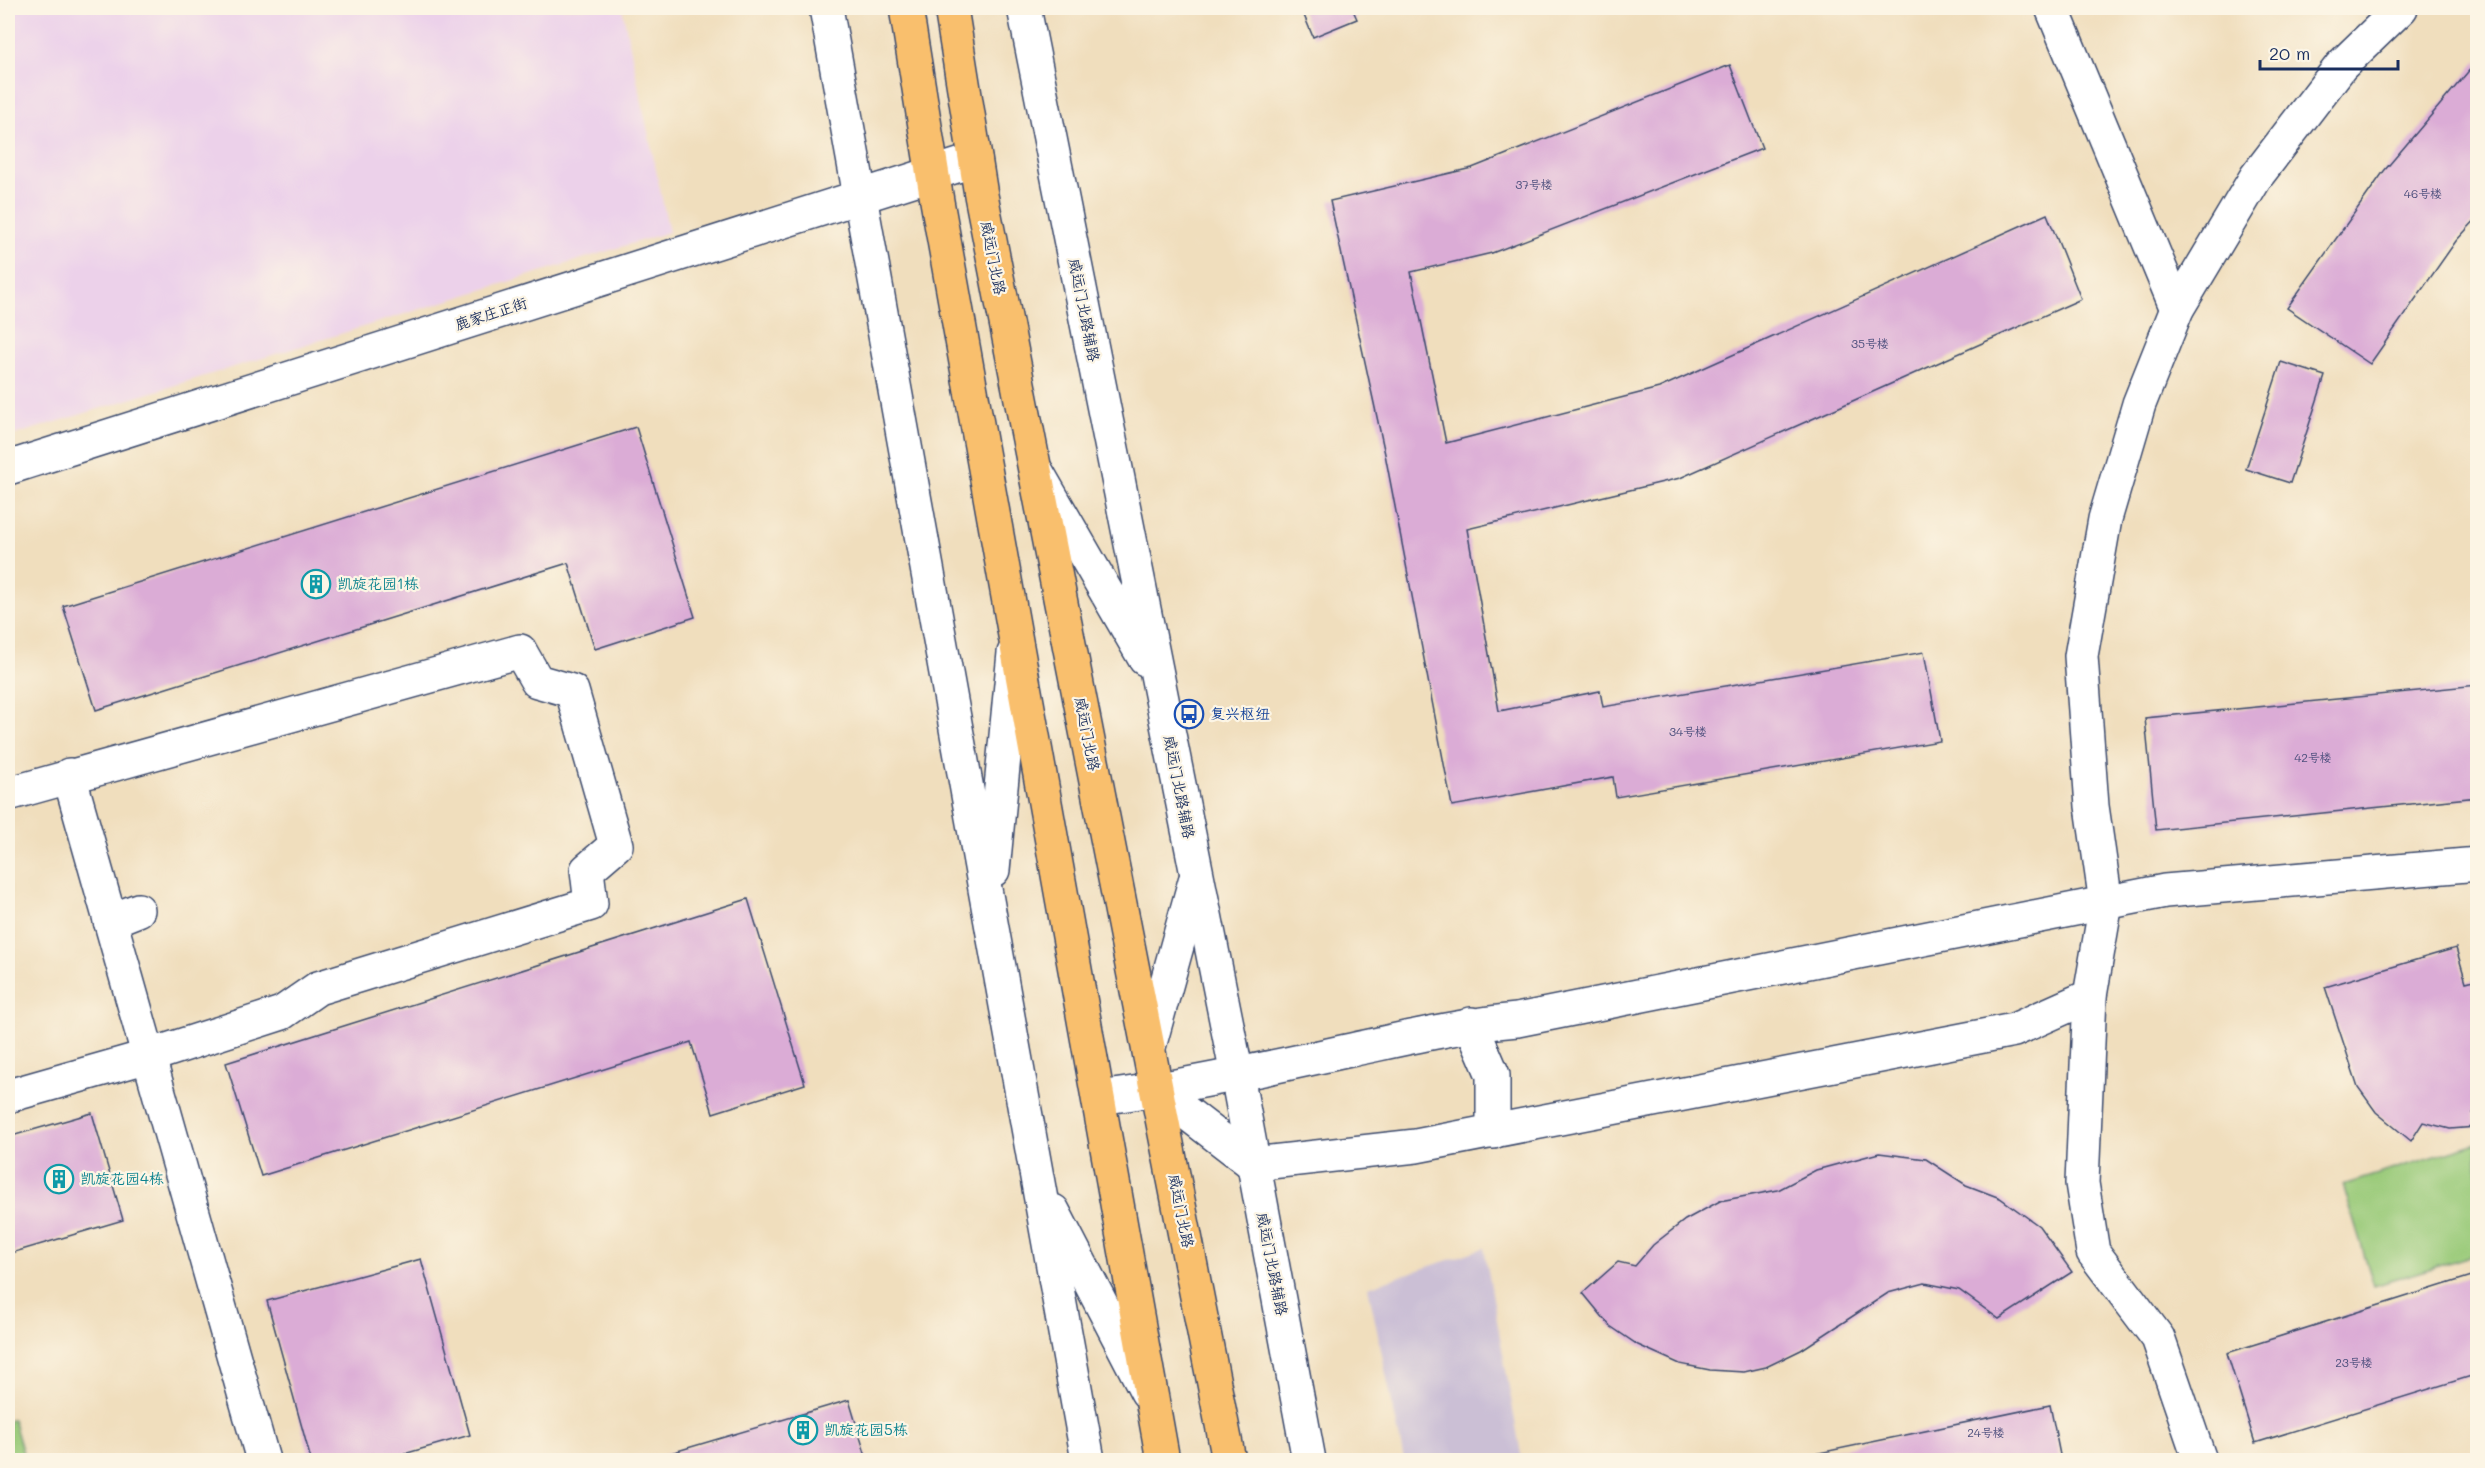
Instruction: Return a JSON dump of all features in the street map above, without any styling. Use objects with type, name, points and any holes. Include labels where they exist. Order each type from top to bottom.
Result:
[{"type":"main road","points":[[906,8],[932,174],[1163,1461]]},
{"type":"main road","name":"威远门北路","points":[[951,8],[975,160],[1229,1461]]},
{"type":"street","points":[[826,8],[1088,1461]]},
{"type":"street","name":"威远门北路辅路","points":[[1024,8],[1237,1075],[1309,1461]]},
{"type":"street","points":[[2052,8],[2177,309]]},
{"type":"street","points":[[2200,1461],[2158,1338],[2093,1252],[2082,1183],[2090,996],[2106,903],[2092,806],[2081,656],[2105,519],[2139,404],[2177,309],[2256,177],[2341,66],[2401,8]]},
{"type":"street","name":"鹿家庄正街","points":[[8,468],[975,160]]},
{"type":"street","points":[[1034,467],[1158,681]]},
{"type":"street","points":[[989,909],[1016,636]]},
{"type":"street","points":[[8,794],[520,651],[537,681],[572,691],[616,845],[587,870],[591,904],[318,988],[282,1013],[149,1056],[8,1096]]},
{"type":"street","points":[[69,776],[124,915],[149,1056],[263,1461]]},
{"type":"street","points":[[1099,1098],[1237,1075],[1471,1024],[1517,1020],[2165,891],[2478,864]]},
{"type":"street","points":[[1149,1047],[1197,875]]},
{"type":"street","points":[[1157,1090],[1253,1164],[1416,1146],[2014,1030],[2090,996]]},
{"type":"street","points":[[1471,1024],[1493,1075],[1492,1132]]},
{"type":"street","points":[[1038,1183],[1153,1402]]},
{"type":"shaded area","points":[[8,8],[622,8],[669,232],[8,437]]},
{"type":"shaded area","points":[[1484,1248],[1522,1460],[1404,1460],[1368,1287]]},
{"type":"green space","points":[[2477,1143],[2477,1254],[2374,1286],[2343,1185]]},
{"type":"green space","points":[[13,1419],[25,1460],[8,1460],[8,1421]]},
{"type":"building","points":[[1301,8],[1352,8],[1357,19],[1313,37]]},
{"type":"building","points":[[2478,60],[2478,217],[2456,241],[2370,364],[2287,308],[2384,171]]},
{"type":"building","points":[[1730,65],[1762,148],[1492,253],[1411,272],[1446,443],[1659,388],[2047,214],[2081,299],[1680,478],[1467,529],[1499,711],[1600,691],[1603,707],[1924,652],[1940,741],[1616,797],[1613,777],[1452,806],[1385,454],[1330,201],[1472,168]]},
{"type":"building","points":[[2281,362],[2325,376],[2290,483],[2246,469]]},
{"type":"building","name":"凯旋花园1栋","points":[[636,427],[695,617],[595,649],[568,563],[96,710],[63,606]]},
{"type":"building","points":[[2478,685],[2478,797],[2156,830],[2145,718]]},
{"type":"building","points":[[8,732],[13,749],[8,751]]},
{"type":"building","points":[[748,899],[805,1084],[713,1113],[691,1042],[261,1176],[226,1063]]},
{"type":"building","points":[[2456,948],[2466,982],[2478,979],[2478,1112],[2473,1113],[2476,1127],[2450,1129],[2423,1122],[2411,1141],[2376,1112],[2358,1087],[2325,987]]},
{"type":"building","name":"凯旋花园4栋","points":[[92,1113],[123,1220],[8,1254],[8,1137]]},
{"type":"building","points":[[1879,1153],[1926,1159],[1966,1185],[2000,1198],[2039,1226],[2072,1272],[1999,1319],[1959,1290],[1925,1283],[1888,1293],[1801,1350],[1766,1367],[1744,1372],[1710,1370],[1680,1364],[1638,1345],[1610,1326],[1583,1293],[1618,1262],[1635,1266],[1653,1245],[1685,1220],[1720,1201],[1778,1190],[1816,1170]]},
{"type":"building","points":[[421,1259],[470,1435],[383,1460],[311,1460],[267,1301]]},
{"type":"building","points":[[2478,1274],[2478,1374],[2255,1443],[2227,1353]]},
{"type":"building","name":"凯旋花园5栋","points":[[849,1400],[867,1460],[647,1460]]},
{"type":"building","points":[[2050,1405],[2061,1460],[1790,1460],[1790,1459]]},
{"type":"place","name":"凯旋花园1栋","points":[[316,584]]},
{"type":"place","name":"复兴枢纽","points":[[1189,714]]},
{"type":"place","name":"凯旋花园4栋","points":[[59,1179]]},
{"type":"place","name":"凯旋花园5栋","points":[[803,1430]]}]
